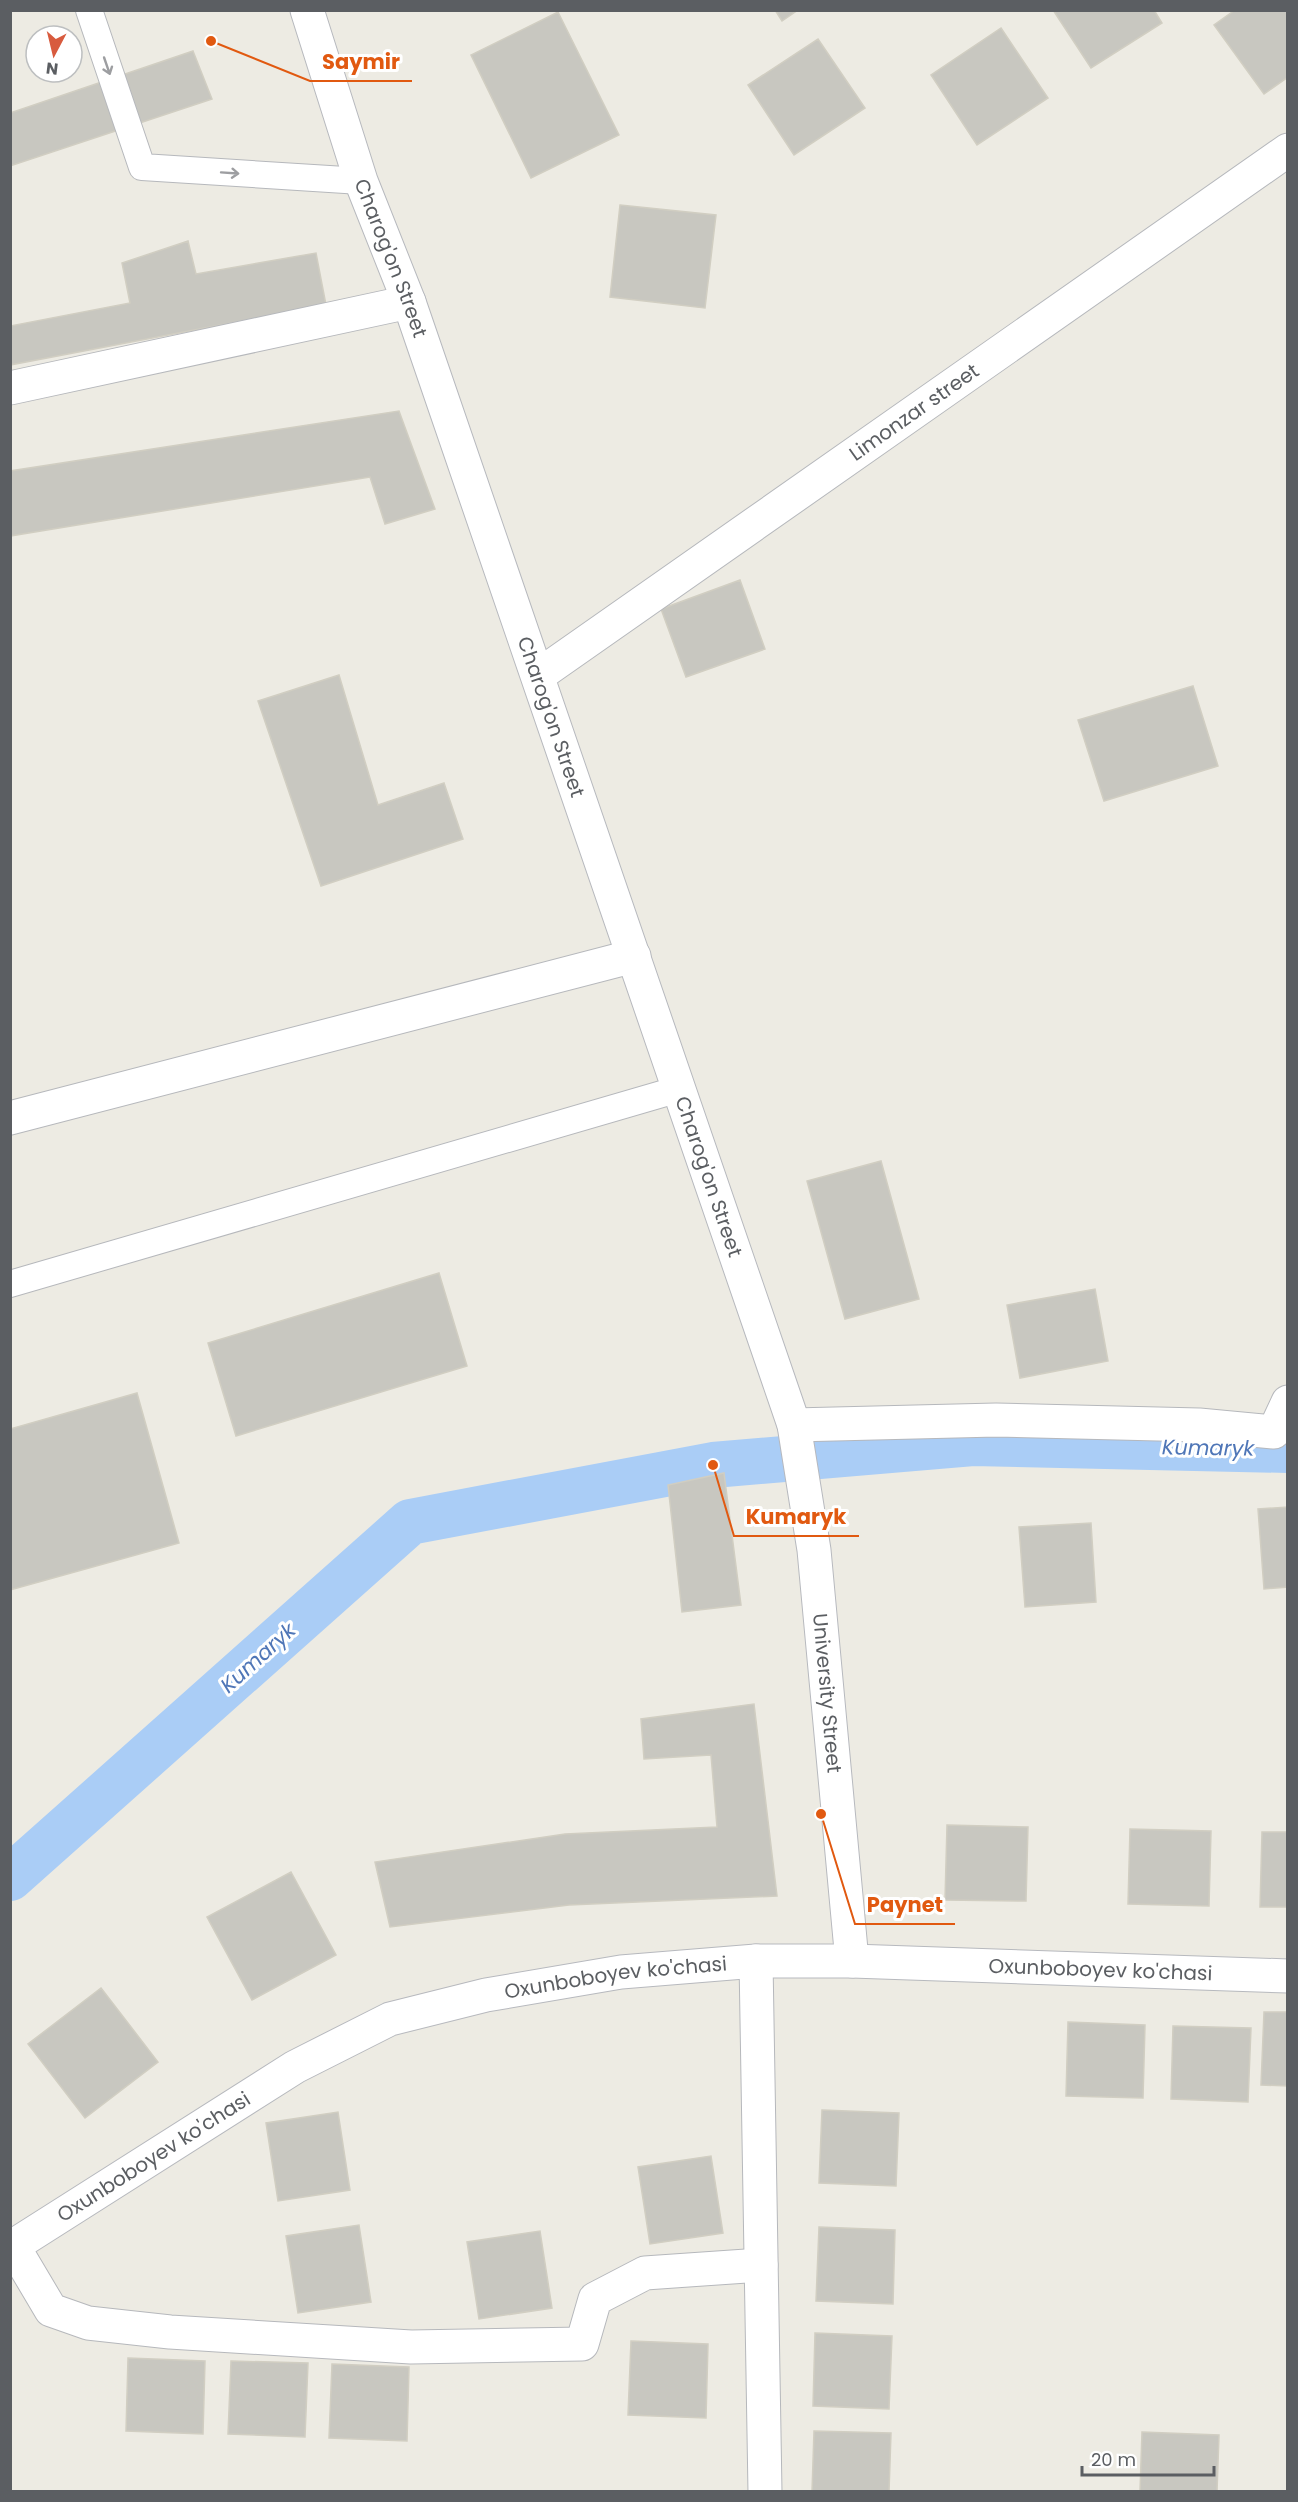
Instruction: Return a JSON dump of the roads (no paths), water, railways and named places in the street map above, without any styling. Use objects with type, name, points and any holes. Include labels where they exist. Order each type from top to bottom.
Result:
[{"type":"street","name":"Charog'on Street","points":[[307,10],[361,181],[409,302],[539,675],[794,1425]]},
{"type":"street","name":"Limonzar street","points":[[539,675],[1287,150]]},
{"type":"street","points":[[10,388],[409,302]]},
{"type":"street","points":[[10,1118],[634,956]]},
{"type":"street","points":[[794,1425],[996,1420],[1199,1425],[1275,1432],[1287,1402]]},
{"type":"street","name":"University Street","points":[[794,1425],[813,1550],[852,1961]]},
{"type":"street","points":[[756,1961],[765,2492]]},
{"type":"street","name":"Oxunboboyev ko'chasi","points":[[12,2247],[294,2067],[390,2019],[486,1995],[621,1972],[756,1961],[852,1961],[1287,1976]]},
{"type":"street","points":[[12,2247],[51,2310],[88,2323],[170,2332],[411,2347],[582,2344],[595,2299],[645,2273],[761,2265]]},
{"type":"lane","points":[[89,10],[142,167],[361,181]]},
{"type":"lane","points":[[10,1284],[679,1089]]},
{"type":"waterway","name":"Kumaryk","points":[[10,1878],[410,1522],[713,1465],[973,1443],[1288,1450]]},
{"type":"place","name":"Saymir","points":[[211,41]]},
{"type":"place","name":"Kumaryk","points":[[713,1465]]},
{"type":"place","name":"Paynet","points":[[821,1814]]}]
